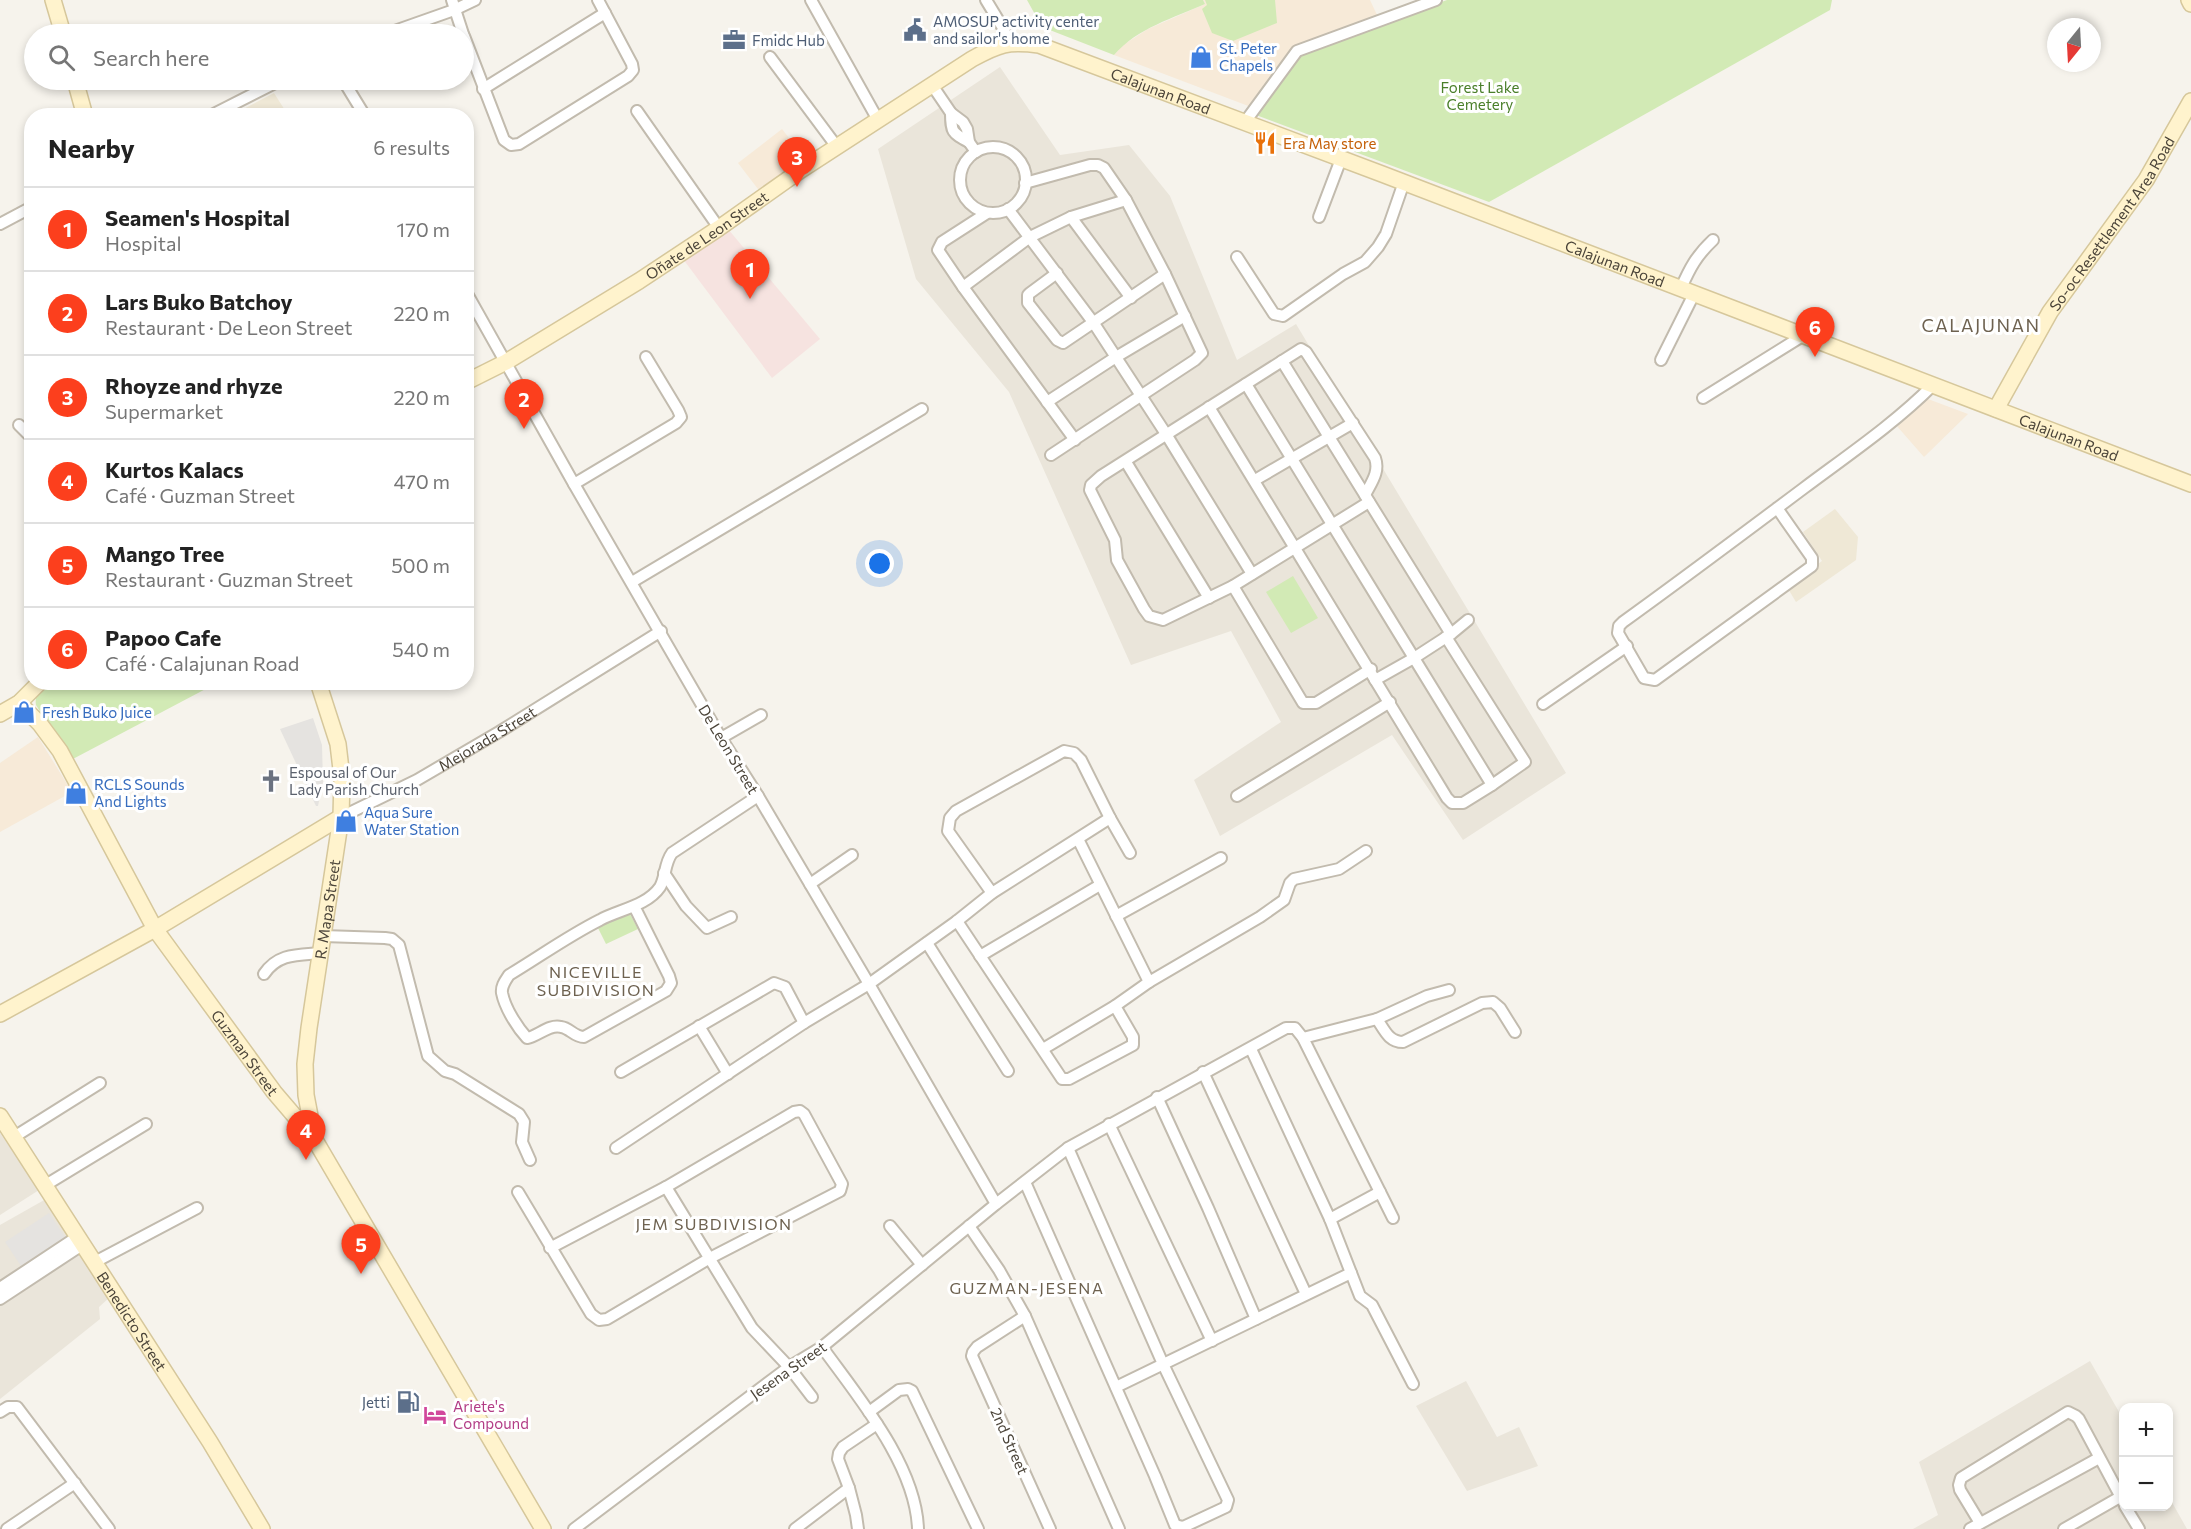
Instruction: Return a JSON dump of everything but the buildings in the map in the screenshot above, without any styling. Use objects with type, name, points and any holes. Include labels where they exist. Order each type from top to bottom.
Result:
[{"type":"main road","points":[[53,0],[60,24]]},
{"type":"main road","points":[[2189,0],[2191,4]]},
{"type":"main road","name":"Oñate de Leon Street","points":[[474,378],[506,362],[639,281],[878,120],[996,46],[1010,43],[1039,45]]},
{"type":"main road","name":"Calajunan Road","points":[[1039,45],[1404,182],[2191,484]]},
{"type":"main road","points":[[78,90],[83,108]]},
{"type":"main road","name":"So-oc Resettlement Area Road","points":[[1996,409],[2050,312],[2146,180],[2191,101]]},
{"type":"main road","points":[[0,714],[19,703],[32,690]]},
{"type":"main road","name":"R. Mapa Street","points":[[315,1140],[306,1095],[305,1064],[341,817],[342,778],[338,744],[321,690]]},
{"type":"main road","points":[[0,699],[19,703]]},
{"type":"main road","name":"Guzman Street","points":[[19,703],[40,724],[60,751],[156,929],[274,1092],[315,1140],[543,1529]]},
{"type":"main road","name":"Mejorada Street","points":[[0,1014],[156,929],[341,817]]},
{"type":"main road","name":"Benedicto Street","points":[[0,1116],[210,1442],[262,1529]]},
{"type":"street","points":[[409,24],[453,5],[475,0]]},
{"type":"street","points":[[474,65],[504,140],[511,145],[519,144],[628,76],[633,70],[598,0]]},
{"type":"street","points":[[811,0],[878,120]]},
{"type":"street","points":[[986,0],[1004,28],[1010,43]]},
{"type":"street","points":[[1245,122],[1296,51],[1436,0]]},
{"type":"street","points":[[453,5],[459,24]]},
{"type":"street","points":[[483,89],[605,13]]},
{"type":"street","points":[[770,57],[837,147]]},
{"type":"street","points":[[932,85],[951,113],[951,129],[957,136],[969,142],[976,152]]},
{"type":"street","points":[[226,108],[261,90]]},
{"type":"street","points":[[349,90],[360,108]]},
{"type":"street","points":[[637,111],[719,228]]},
{"type":"street","points":[[987,213],[967,201],[961,190],[962,168],[968,158],[976,152],[987,148],[1007,151],[1021,164],[1025,173],[1023,193],[1017,202],[1008,209],[987,213],[939,246],[939,252],[1075,440]]},
{"type":"street","points":[[1319,217],[1341,159]]},
{"type":"street","points":[[1025,183],[1098,165],[1110,175],[1126,200],[1165,274],[1202,353],[1195,360],[1051,455]]},
{"type":"street","points":[[1237,256],[1274,314],[1283,316],[1365,262],[1386,234],[1404,182]]},
{"type":"street","points":[[963,287],[1030,237],[1071,217],[1126,200]]},
{"type":"street","points":[[1008,209],[1094,322],[1252,574]]},
{"type":"street","points":[[0,224],[24,211]]},
{"type":"street","points":[[1071,217],[1131,298]]},
{"type":"street","points":[[1661,360],[1687,291],[1694,260],[1713,240]]},
{"type":"street","points":[[1057,273],[1028,296],[1028,303],[1057,340],[1063,343],[1165,274]]},
{"type":"street","name":"De Leon Street","points":[[474,306],[721,738],[758,795],[996,1204]]},
{"type":"street","points":[[1047,402],[1185,316]]},
{"type":"street","points":[[1703,398],[1803,335]]},
{"type":"street","points":[[1301,349],[1306,352],[1378,464],[1367,498],[1297,548],[1233,586],[1163,620],[1149,616],[1117,560],[1115,540],[1090,489],[1095,481],[1246,384],[1301,349]]},
{"type":"street","points":[[574,484],[676,423],[681,417],[646,357]]},
{"type":"street","points":[[1209,407],[1452,803],[1463,803],[1492,785],[1525,762],[1282,361]]},
{"type":"street","points":[[1246,384],[1492,785]]},
{"type":"street","points":[[1777,508],[1812,558],[1812,566],[1655,680],[1644,678],[1618,633],[1619,626],[1709,561],[1777,508],[1907,411],[1933,385]]},
{"type":"street","points":[[632,582],[922,409]]},
{"type":"street","points":[[1255,480],[1353,423]]},
{"type":"street","points":[[18,425],[24,431]]},
{"type":"street","points":[[1126,462],[1209,598]]},
{"type":"street","points":[[1233,586],[1303,703],[1316,703],[1371,669]]},
{"type":"street","points":[[1376,680],[1414,658],[1468,620]]},
{"type":"street","name":"Mejorada Street","points":[[341,817],[427,774],[661,631]]},
{"type":"street","points":[[1543,704],[1627,646]]},
{"type":"street","points":[[1237,796],[1390,702]]},
{"type":"street","points":[[721,738],[761,715]]},
{"type":"street","points":[[992,893],[948,831],[950,818],[956,811],[1064,751],[1074,753],[1081,759],[1110,819],[1130,853]]},
{"type":"street","points":[[634,906],[669,976],[671,983],[666,991],[584,1038],[574,1035],[567,1029],[553,1026],[527,1038],[502,993],[503,984],[509,975],[600,920],[634,906],[652,895],[660,887],[667,860],[672,853],[758,795]]},
{"type":"street","points":[[616,1148],[804,1023],[869,984],[992,893],[1110,819]]},
{"type":"street","points":[[1078,839],[1149,982]]},
{"type":"street","points":[[1043,1049],[1281,903],[1294,879],[1339,869],[1366,851]]},
{"type":"street","points":[[810,884],[852,855]]},
{"type":"street","points":[[1116,916],[1221,858]]},
{"type":"street","points":[[664,873],[680,893],[686,906],[707,928],[731,917]]},
{"type":"street","points":[[980,956],[1100,885]]},
{"type":"street","points":[[957,921],[1059,1076],[1065,1080],[1133,1045],[1133,1037],[1115,1006]]},
{"type":"street","points":[[323,936],[385,938],[392,939],[399,945],[428,1056],[445,1071],[455,1074],[519,1114],[525,1122],[522,1142],[530,1160]]},
{"type":"street","points":[[927,943],[1008,1071]]},
{"type":"street","points":[[264,974],[269,966],[276,964],[285,956],[321,953]]},
{"type":"street","points":[[621,1072],[778,982],[785,987],[804,1023]]},
{"type":"street","points":[[1393,1218],[1303,1038],[1377,1019],[1427,996],[1449,990]]},
{"type":"street","points":[[1377,1019],[1390,1039],[1403,1042],[1482,1003],[1493,1002],[1500,1008],[1515,1032]]},
{"type":"street","points":[[699,1026],[728,1074]]},
{"type":"street","name":"Jesena Street","points":[[574,1529],[789,1367],[822,1347],[1068,1148],[1286,1028],[1295,1028],[1303,1038]]},
{"type":"street","points":[[1251,1049],[1330,1219],[1360,1296],[1372,1305],[1413,1384]]},
{"type":"street","points":[[1203,1072],[1306,1294]]},
{"type":"street","points":[[14,1137],[100,1083]]},
{"type":"street","points":[[1157,1097],[1256,1319]]},
{"type":"street","points":[[518,1192],[550,1248],[591,1314],[599,1320],[607,1319],[710,1258],[842,1188],[804,1114],[800,1111],[794,1112],[666,1187],[550,1248]]},
{"type":"street","points":[[44,1186],[146,1124]]},
{"type":"street","points":[[1109,1124],[1212,1341]]},
{"type":"street","points":[[1025,1182],[1175,1525],[1183,1527],[1226,1508],[1228,1500],[1163,1364],[1068,1148]]},
{"type":"street","points":[[666,1187],[752,1328],[789,1367],[812,1397]]},
{"type":"street","points":[[1330,1219],[1380,1192]]},
{"type":"street","points":[[93,1263],[197,1208]]},
{"type":"street","points":[[890,1226],[922,1265]]},
{"type":"street","points":[[969,1226],[999,1270],[1025,1316],[1119,1529]]},
{"type":"street","points":[[0,1288],[80,1241]]},
{"type":"street","points":[[0,1299],[80,1241]]},
{"type":"street","points":[[1116,1387],[1351,1273]]},
{"type":"street","name":"2nd Street","points":[[1025,1316],[977,1347],[972,1356],[1050,1529]]},
{"type":"street","points":[[822,1347],[877,1424],[906,1477],[918,1529]]},
{"type":"street","points":[[869,1412],[899,1390],[912,1391],[978,1529]]},
{"type":"street","points":[[0,1412],[8,1407],[17,1407],[109,1529]]},
{"type":"street","points":[[1980,1523],[1960,1490],[1961,1478],[2068,1412],[2076,1416],[2119,1495]]},
{"type":"street","points":[[858,1529],[849,1488],[838,1459],[839,1453],[843,1447],[877,1424]]},
{"type":"street","points":[[1970,1529],[2099,1458]]},
{"type":"street","points":[[7,1529],[75,1483]]},
{"type":"street","points":[[795,1529],[849,1488]]},
{"type":"street","points":[[2064,1529],[2119,1504]]},
{"type":"street","points":[[2128,1511],[2139,1529]]},
{"type":"shaded area","points":[[1203,0],[1370,0],[1378,17],[1293,47],[1251,107],[1114,55],[1123,45],[1148,29],[1205,4]]},
{"type":"shaded area","points":[[1000,67],[1060,155],[1129,145],[1170,196],[1237,360],[1296,324],[1566,773],[1463,840],[1392,735],[1220,836],[1194,780],[1281,722],[1231,631],[1131,665],[1009,392],[916,279],[878,149]]},
{"type":"shaded area","points":[[274,93],[284,108],[245,108]]},
{"type":"shaded area","points":[[782,129],[805,159],[761,193],[738,163]]},
{"type":"shaded area","points":[[728,229],[820,339],[772,378],[683,259]]},
{"type":"shaded area","points":[[1928,399],[1968,414],[1924,457],[1896,425]]},
{"type":"shaded area","points":[[1835,509],[1858,537],[1856,560],[1796,602],[1787,587],[1822,561],[1803,532]]},
{"type":"shaded area","points":[[313,718],[322,745],[323,782],[318,806],[280,729]]},
{"type":"shaded area","points":[[38,737],[72,792],[0,832],[0,763]]},
{"type":"shaded area","points":[[0,1133],[39,1190],[0,1215]]},
{"type":"shaded area","points":[[46,1199],[111,1296],[99,1307],[100,1319],[0,1399],[0,1225]]},
{"type":"shaded area","points":[[49,1213],[65,1237],[21,1266],[5,1242]]},
{"type":"shaded area","points":[[2090,1361],[2119,1412],[2119,1511],[2173,1511],[2173,1504],[2187,1529],[1913,1529],[1938,1515],[1919,1462]]},
{"type":"shaded area","points":[[1466,1381],[1497,1437],[1519,1427],[1538,1466],[1467,1491],[1416,1406]]},
{"type":"green space","points":[[1027,0],[1203,0],[1205,4],[1145,31],[1114,55],[1042,27]]},
{"type":"green space","points":[[1205,0],[1275,0],[1277,23],[1233,41],[1212,33],[1202,9],[1207,5]]},
{"type":"green space","name":"Forest Lake Cemetery","points":[[1447,0],[1832,0],[1830,10],[1489,202],[1256,115],[1302,53]]},
{"type":"green space","points":[[1293,576],[1318,618],[1291,633],[1266,592]]},
{"type":"green space","points":[[42,690],[204,690],[71,760],[36,705],[38,693]]},
{"type":"green space","points":[[629,912],[638,929],[606,944],[598,928]]},
{"type":"place","name":"AMOSUP activity center and sailor's home","points":[[915,30]]},
{"type":"place","name":"Fmidc Hub","points":[[734,40]]},
{"type":"place","name":"St. Peter Chapels","points":[[1201,57]]},
{"type":"place","name":"Era May store","points":[[1265,143]]},
{"type":"place","name":"Rhoyze and rhyze","points":[[797,187]]},
{"type":"place","name":"Seamen's Hospital","points":[[750,299]]},
{"type":"place","name":"Papoo Cafe","points":[[1815,357]]},
{"type":"place","name":"Lars Buko Batchoy","points":[[524,429]]},
{"type":"place","name":"Fresh Buko Juice","points":[[24,712]]},
{"type":"place","name":"Espousal of Our Lady Parish Church","points":[[271,781]]},
{"type":"place","name":"RCLS Sounds And Lights","points":[[76,793]]},
{"type":"place","name":"Aqua Sure Water Station","points":[[346,821]]},
{"type":"place","name":"Kurtos Kalacs","points":[[306,1160]]},
{"type":"place","name":"Mango Tree","points":[[361,1274]]},
{"type":"place","name":"Jetti","points":[[408,1402]]},
{"type":"place","name":"Ariete's Compound","points":[[435,1415]]},
{"type":"district","name":"CALAJUNAN","points":[[1981,325]]},
{"type":"district","name":"NICEVILLE SUBDIVISION","points":[[596,980]]},
{"type":"district","name":"JEM SUBDIVISION","points":[[714,1223]]},
{"type":"district","name":"GUZMAN-JESENA","points":[[1027,1287]]}]
